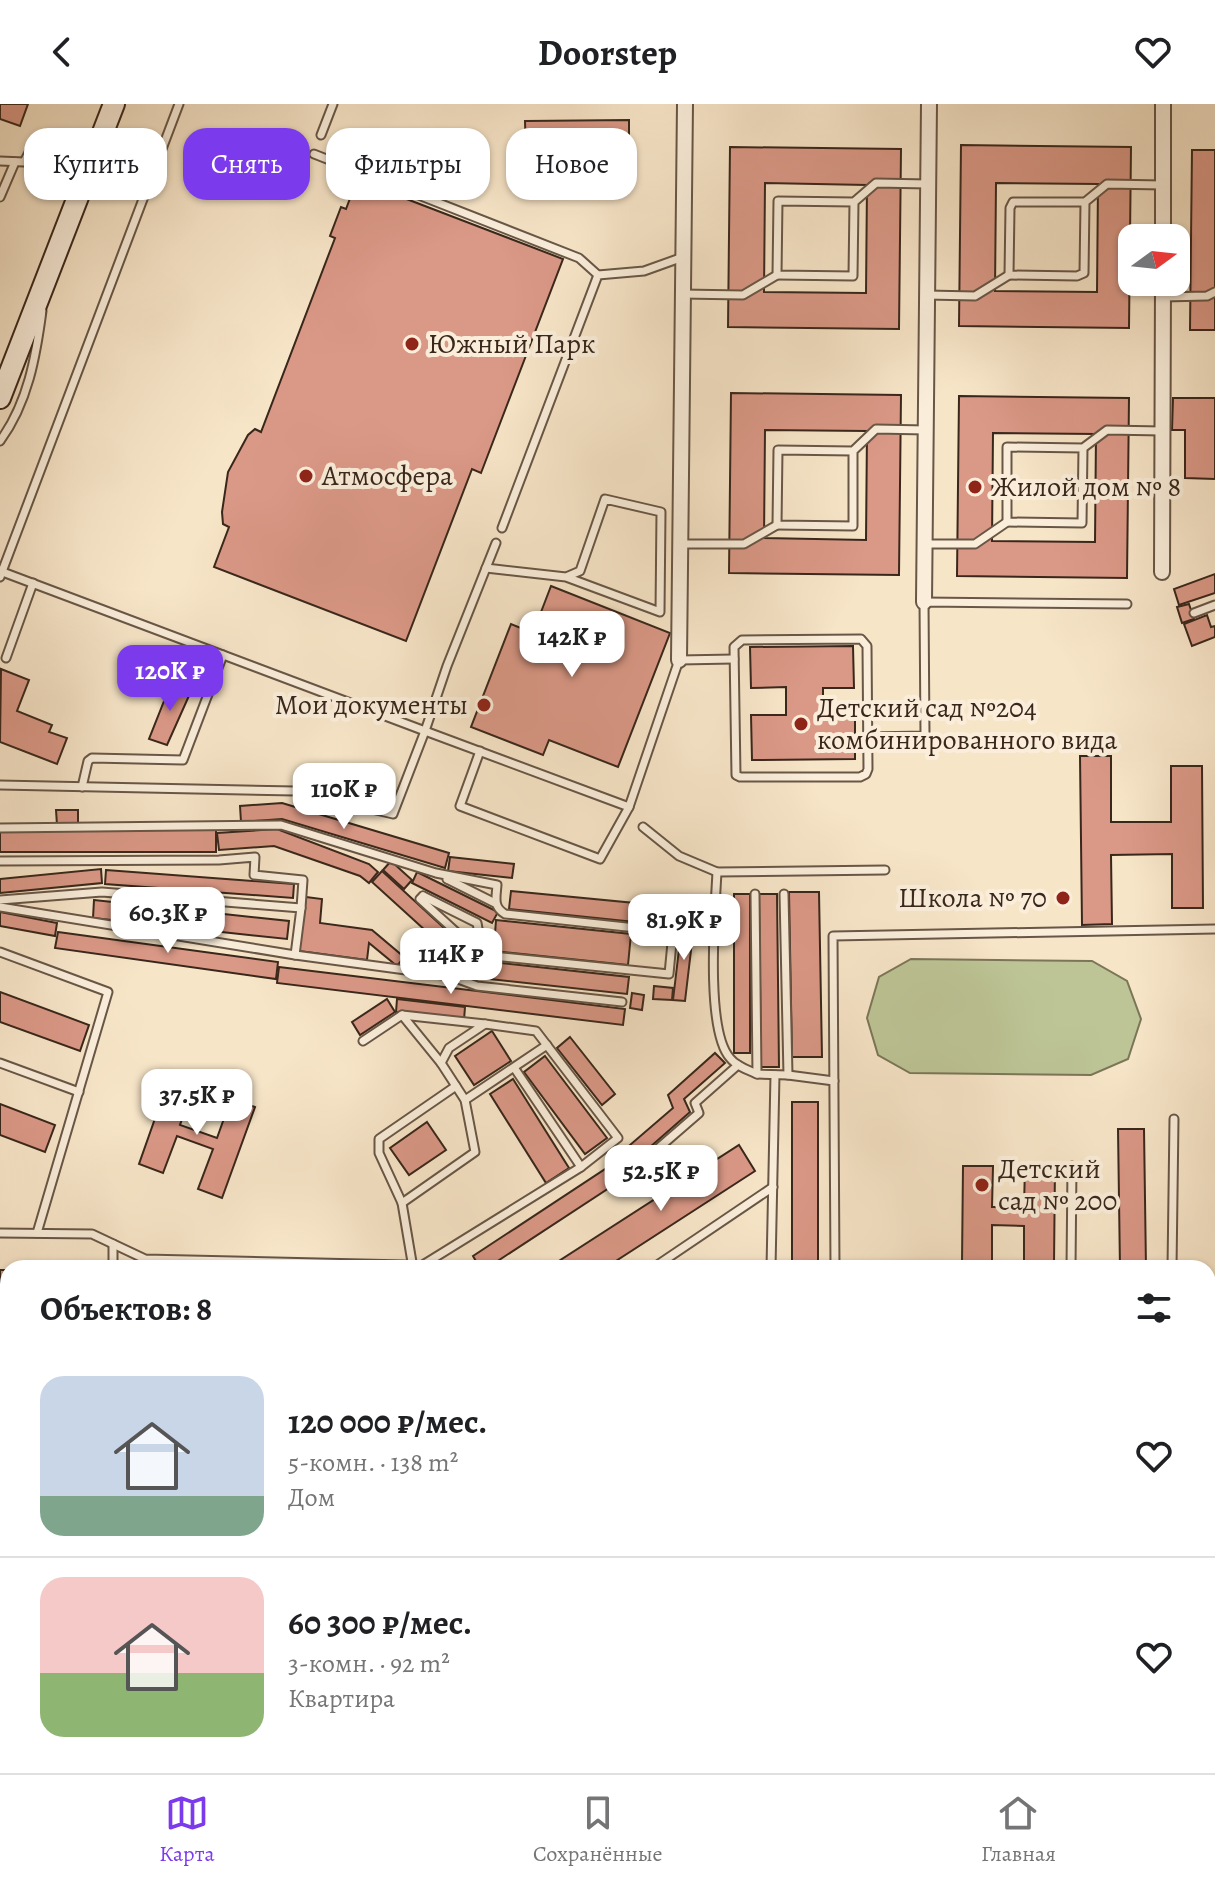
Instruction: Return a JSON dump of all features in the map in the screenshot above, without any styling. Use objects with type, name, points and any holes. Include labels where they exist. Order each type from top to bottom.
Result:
[{"type":"main road","points":[[0,398],[114,104]]},
{"type":"street","points":[[679,660],[685,104]]},
{"type":"street","points":[[924,602],[929,104]]},
{"type":"street","points":[[1163,104],[1163,224]]},
{"type":"street","points":[[1162,572],[1163,296]]},
{"type":"lane","points":[[179,104],[1,573],[629,807]]},
{"type":"lane","points":[[321,135],[333,104]]},
{"type":"lane","points":[[314,154],[579,258],[598,275],[644,271],[683,257]]},
{"type":"lane","points":[[0,161],[24,162]]},
{"type":"lane","points":[[0,197],[15,162]]},
{"type":"lane","points":[[777,275],[778,201],[854,202],[876,183],[928,184]]},
{"type":"lane","points":[[1009,275],[1011,204],[1016,201],[1085,202],[1107,184],[1163,185]]},
{"type":"lane","points":[[682,294],[743,295],[777,275],[853,276],[854,202]]},
{"type":"lane","points":[[927,295],[975,296],[1009,275],[1077,276],[1084,273],[1085,202]]},
{"type":"lane","points":[[502,528],[598,275]]},
{"type":"lane","points":[[0,441],[10,427],[36,358],[46,279]]},
{"type":"lane","points":[[1190,293],[1207,296],[1215,292]]},
{"type":"lane","points":[[777,525],[778,450],[853,451],[876,429],[926,430]]},
{"type":"lane","points":[[1007,522],[1007,447],[1083,448],[1107,430],[1162,431]]},
{"type":"lane","points":[[925,544],[975,544],[1007,522],[1082,523],[1083,448]]},
{"type":"lane","points":[[680,544],[744,544],[777,525],[853,526],[853,451]]},
{"type":"lane","points":[[486,568],[566,577],[660,612],[661,512],[605,499],[580,571],[566,577]]},
{"type":"lane","points":[[0,785],[295,791],[393,814],[496,543]]},
{"type":"lane","points":[[6,658],[33,583]]},
{"type":"lane","points":[[868,737],[925,736],[924,602],[1127,604]]},
{"type":"lane","points":[[1194,613],[1215,605]]},
{"type":"lane","points":[[742,640],[866,641],[866,774],[860,777],[740,777],[735,771],[734,659],[734,647],[742,640]]},
{"type":"lane","points":[[82,787],[88,761],[92,758],[183,760],[223,655]]},
{"type":"lane","points":[[480,751],[460,806],[600,859],[629,807],[679,660],[734,659]]},
{"type":"lane","points":[[0,828],[281,825],[436,873],[497,885],[495,903],[498,910],[505,914],[673,932],[669,974],[475,952],[420,899],[423,896],[477,923],[480,933],[475,952],[450,976]]},
{"type":"lane","points":[[643,827],[679,856],[717,872],[885,870]]},
{"type":"lane","points":[[0,861],[219,860],[255,857],[254,875],[303,880],[295,955]]},
{"type":"lane","points":[[717,872],[713,988],[725,1052],[738,1065],[757,1074],[834,1081]]},
{"type":"lane","points":[[436,873],[495,903]]},
{"type":"lane","points":[[0,900],[102,892],[301,908]]},
{"type":"lane","points":[[755,894],[757,1074]]},
{"type":"lane","points":[[784,894],[788,1075]]},
{"type":"lane","points":[[0,907],[295,955],[450,976],[477,986],[622,1002]]},
{"type":"lane","points":[[835,1260],[833,936],[1215,929]]},
{"type":"lane","points":[[0,952],[108,992],[37,1233]]},
{"type":"lane","points":[[402,1015],[441,1063],[465,1100],[475,1152],[402,1203]]},
{"type":"lane","points":[[363,1041],[402,1015],[536,1031],[618,1138],[581,1167],[426,1260]]},
{"type":"lane","points":[[441,1063],[449,1048],[485,1024]]},
{"type":"lane","points":[[465,1100],[547,1045]]},
{"type":"lane","points":[[0,1063],[79,1092]]},
{"type":"lane","points":[[639,1165],[699,1113],[695,1103],[738,1065]]},
{"type":"lane","points":[[515,1069],[581,1167]]},
{"type":"lane","points":[[771,1260],[775,1075]]},
{"type":"lane","points":[[412,1260],[402,1203],[377,1145],[379,1139],[456,1086]]},
{"type":"lane","points":[[1172,1260],[1174,1119]]},
{"type":"lane","points":[[1071,1260],[1072,1166]]},
{"type":"lane","points":[[665,1260],[773,1187]]},
{"type":"lane","points":[[0,1233],[92,1234],[145,1259],[170,1260]]},
{"type":"lane","points":[[113,1244],[113,1260]]},
{"type":"green space","points":[[911,959],[1092,961],[1127,981],[1141,1019],[1128,1059],[1091,1075],[910,1073],[878,1055],[867,1018],[879,977]]},
{"type":"building","points":[[0,104],[28,104],[20,126],[0,119]]},
{"type":"building","points":[[629,120],[629,128],[525,128],[525,121]]},
{"type":"building","points":[[961,145],[1131,147],[1130,224],[1118,224],[1118,296],[1129,296],[1129,328],[959,326]],"holes":[[[996,183],[1098,184],[1097,292],[995,291]]]},
{"type":"building","points":[[730,147],[901,149],[899,329],[728,327]],"holes":[[[765,183],[867,185],[866,293],[764,292]]]},
{"type":"building","points":[[1192,150],[1215,150],[1215,330],[1190,330]]},
{"type":"building","name":"Южный Парк","points":[[349,200],[409,200],[563,259],[481,473],[472,469],[406,641],[214,567],[229,527],[223,524],[222,512],[228,472],[248,435],[255,429],[261,432],[335,238],[330,236],[341,207],[346,209]]},
{"type":"building","points":[[731,393],[901,395],[899,575],[729,573]],"holes":[[[765,430],[867,431],[866,540],[764,538]]]},
{"type":"building","name":"Жилой дом № 8","points":[[959,396],[1129,398],[1127,578],[957,576]],"holes":[[[993,433],[1096,434],[1095,542],[992,541]]]},
{"type":"building","points":[[1173,398],[1215,398],[1215,479],[1185,478],[1185,430],[1172,430]]},
{"type":"building","points":[[1215,574],[1215,593],[1179,605],[1174,589]]},
{"type":"building","points":[[551,586],[670,633],[618,767],[549,740],[543,755],[471,727],[511,624],[533,633]]},
{"type":"building","points":[[1189,604],[1194,619],[1182,623],[1177,607]]},
{"type":"building","points":[[1207,615],[1211,627],[1215,626],[1215,637],[1192,646],[1184,624]]},
{"type":"building","points":[[853,646],[854,688],[823,688],[823,717],[855,717],[855,759],[752,760],[751,715],[786,715],[786,687],[751,688],[750,647]]},
{"type":"building","points":[[1,669],[29,680],[17,711],[52,725],[49,732],[67,738],[57,764],[0,742]]},
{"type":"building","points":[[172,681],[192,689],[167,745],[149,739]]},
{"type":"building","points":[[1080,756],[1111,756],[1111,822],[1171,822],[1171,766],[1202,766],[1203,908],[1172,908],[1172,854],[1111,855],[1112,924],[1082,925]]},
{"type":"building","points":[[282,803],[449,853],[445,868],[282,819],[241,822],[240,806]]},
{"type":"building","points":[[56,810],[78,810],[78,825],[57,825]]},
{"type":"building","points":[[277,829],[369,864],[378,872],[369,883],[360,876],[274,846],[219,850],[217,833]]},
{"type":"building","points":[[0,830],[216,830],[216,852],[0,852]]},
{"type":"building","points":[[450,857],[514,864],[512,878],[448,871]]},
{"type":"building","points":[[391,861],[412,880],[404,889],[383,870]]},
{"type":"building","points":[[101,869],[102,883],[0,893],[0,879]]},
{"type":"building","points":[[106,870],[294,884],[293,898],[105,884]]},
{"type":"building","points":[[382,871],[468,950],[459,961],[372,882]]},
{"type":"building","points":[[417,872],[498,912],[492,923],[412,883]]},
{"type":"building","points":[[511,891],[676,907],[674,926],[509,909]]},
{"type":"building","points":[[789,892],[819,892],[822,1057],[792,1057]]},
{"type":"building","points":[[734,894],[750,894],[750,1053],[734,1053]]},
{"type":"building","points":[[759,894],[777,894],[779,1067],[761,1067]]},
{"type":"building","points":[[306,897],[322,899],[320,923],[372,930],[404,957],[397,966],[369,943],[367,960],[299,951]]},
{"type":"building","points":[[94,900],[289,921],[287,939],[93,918]]},
{"type":"building","points":[[0,912],[57,923],[55,936],[0,926]]},
{"type":"building","points":[[496,920],[631,934],[628,965],[484,950],[485,933],[495,934]]},
{"type":"building","points":[[682,924],[694,925],[685,1001],[673,1000]]},
{"type":"building","points":[[58,932],[278,962],[276,979],[55,948]]},
{"type":"building","points":[[483,961],[629,977],[627,994],[481,978]]},
{"type":"building","points":[[279,967],[625,1009],[623,1025],[277,983]]},
{"type":"building","points":[[654,986],[673,988],[672,1000],[653,999]]},
{"type":"building","points":[[0,992],[89,1025],[80,1051],[0,1022]]},
{"type":"building","points":[[632,993],[644,995],[642,1010],[630,1008]]},
{"type":"building","points":[[387,999],[395,1012],[360,1035],[352,1022]]},
{"type":"building","points":[[397,999],[465,1007],[464,1020],[396,1012]]},
{"type":"building","points":[[492,1031],[511,1061],[474,1085],[455,1056]]},
{"type":"building","points":[[570,1037],[615,1094],[602,1105],[557,1048]]},
{"type":"building","points":[[715,1053],[725,1063],[684,1099],[690,1112],[633,1162],[623,1151],[673,1108],[668,1095]]},
{"type":"building","points":[[545,1056],[607,1138],[585,1154],[524,1072]]},
{"type":"building","points":[[170,1076],[194,1084],[180,1125],[217,1138],[231,1099],[255,1107],[222,1198],[198,1189],[213,1149],[177,1136],[163,1173],[139,1164]]},
{"type":"building","points":[[513,1079],[569,1168],[546,1183],[490,1094]]},
{"type":"building","points":[[792,1102],[818,1102],[818,1260],[792,1260]]},
{"type":"building","points":[[0,1104],[55,1125],[45,1152],[0,1135]]},
{"type":"building","points":[[427,1122],[446,1150],[409,1175],[390,1148]]},
{"type":"building","points":[[1118,1129],[1144,1129],[1146,1260],[1120,1260]]},
{"type":"building","points":[[739,1145],[755,1171],[617,1260],[560,1260]]},
{"type":"building","points":[[625,1156],[635,1171],[499,1260],[475,1260],[473,1256]]},
{"type":"building","points":[[963,1166],[993,1166],[992,1207],[1024,1207],[1025,1166],[1055,1166],[1054,1260],[1024,1260],[1024,1226],[992,1225],[992,1260],[962,1260]]},
{"type":"place","name":"Южный Парк","points":[[412,344]]},
{"type":"place","name":"Атмосфера","points":[[306,476]]},
{"type":"place","name":"Жилой дом № 8","points":[[975,487]]},
{"type":"place","name":"Мои документы","points":[[484,705]]},
{"type":"place","name":"Детский сад №204 комбинированного вида","points":[[801,724]]},
{"type":"place","name":"Школа № 70","points":[[1063,898]]},
{"type":"place","name":"Детский сад № 200","points":[[982,1185]]}]
